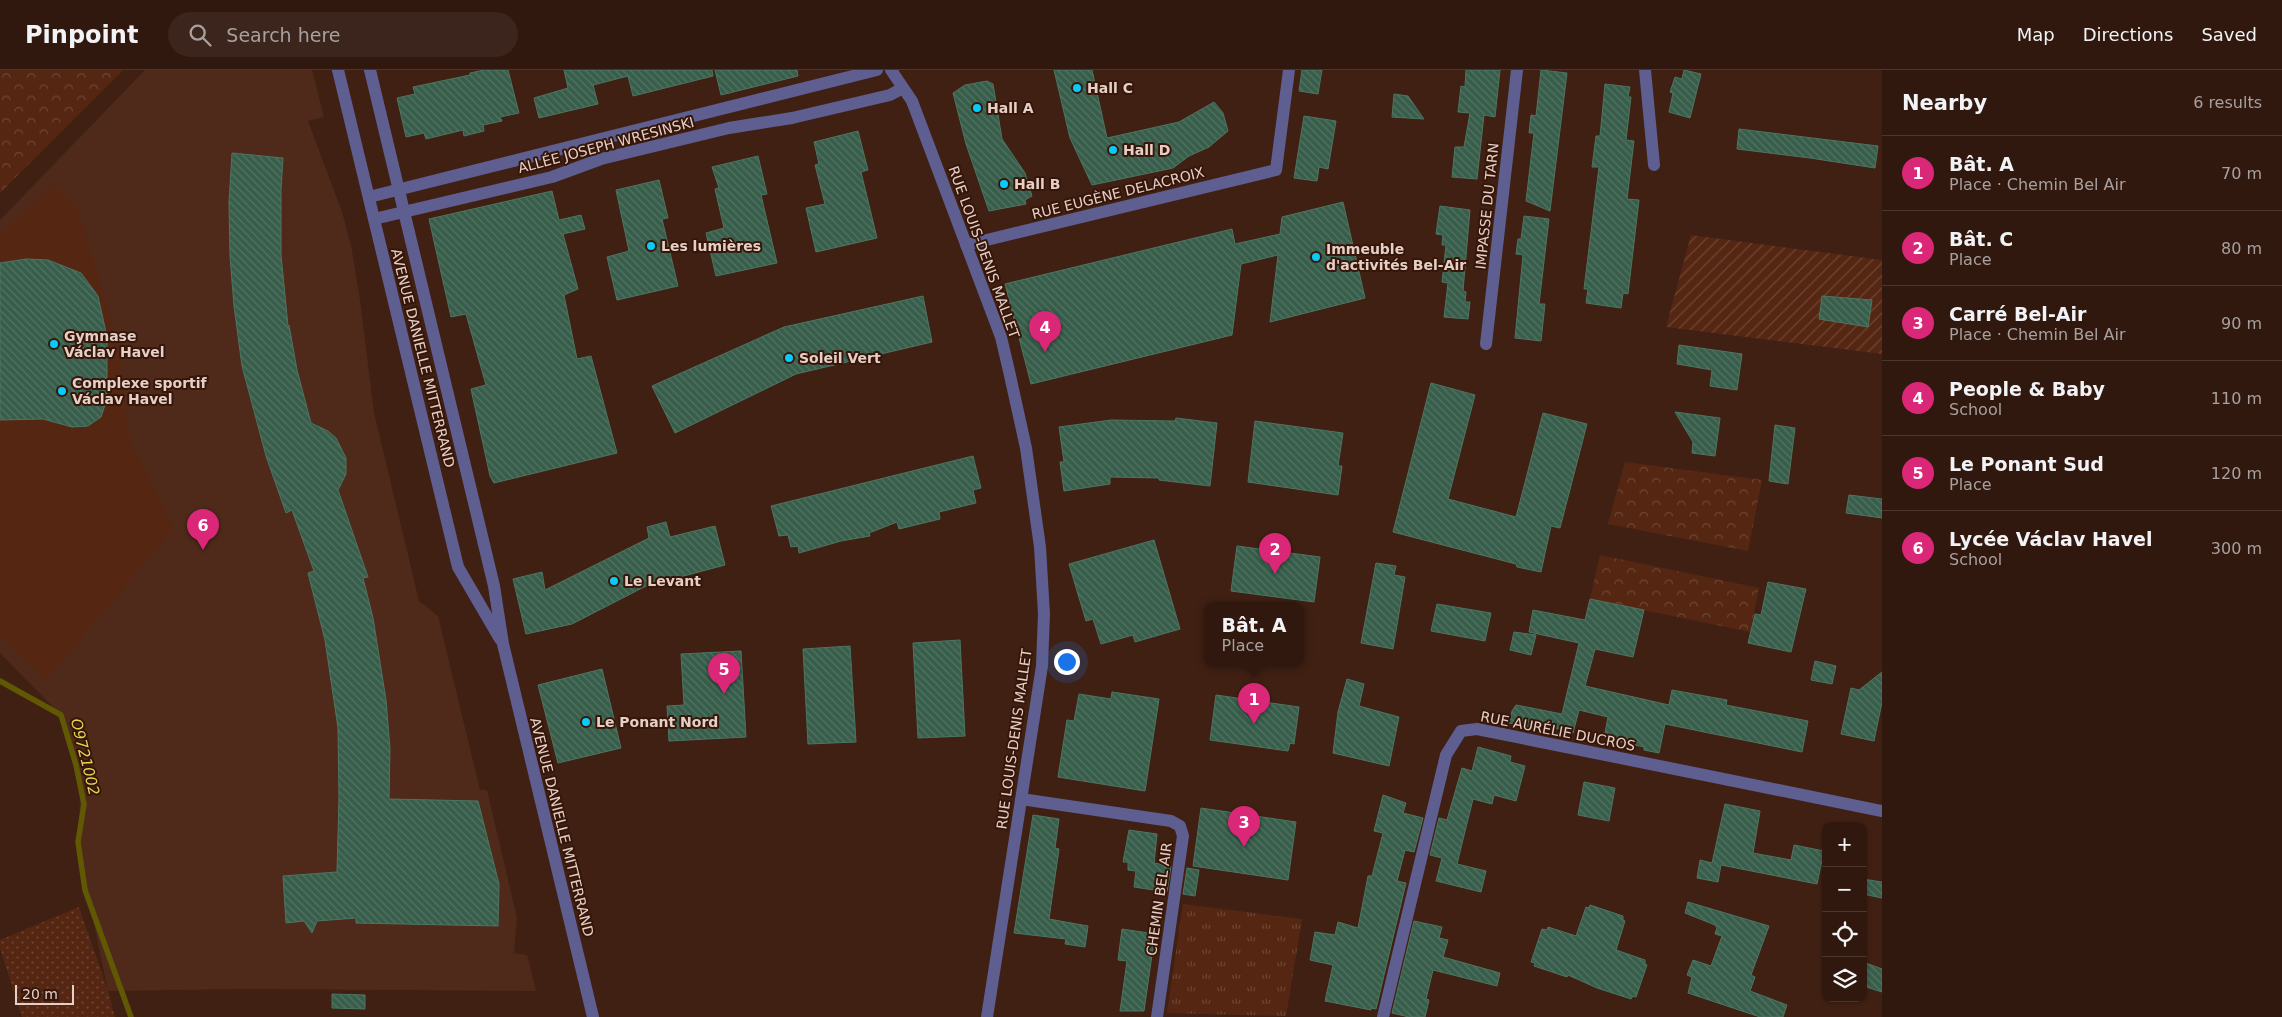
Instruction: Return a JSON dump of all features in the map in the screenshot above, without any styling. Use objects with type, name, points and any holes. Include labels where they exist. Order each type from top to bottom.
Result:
[{"type":"street","name":"AVENUE DANIELLE MITTERRAND","points":[[338,70],[458,568],[503,644]]},
{"type":"street","name":"AVENUE DANIELLE MITTERRAND","points":[[370,70],[494,586],[503,644],[593,1017]]},
{"type":"street","name":"ALLÉE JOSEPH WRESINSKI","points":[[369,197],[877,70]]},
{"type":"street","name":"RUE LOUIS-DENIS MALLET","points":[[891,70],[912,101],[1001,337],[1026,448],[1040,547],[1044,614],[1042,666],[987,1017]]},
{"type":"street","name":"RUE EUGÈNE DELACROIX","points":[[966,245],[1276,170],[1289,70]]},
{"type":"street","name":"IMPASSE DU TARN","points":[[1486,344],[1517,70]]},
{"type":"street","points":[[1645,70],[1654,165]]},
{"type":"street","name":"ALLÉE JOSEPH WRESINSKI","points":[[374,219],[552,176],[601,159],[711,132],[792,118],[881,97],[903,88]]},
{"type":"street","name":"RUE AURÉLIE DUCROS","points":[[1383,1017],[1446,755],[1460,731],[1477,729],[1882,811]]},
{"type":"street","name":"CHEMIN BEL AIR","points":[[1022,799],[1171,821],[1180,826],[1183,836],[1157,1017]]},
{"type":"shaded area","points":[[145,70],[312,70],[324,117],[308,121],[342,212],[351,245],[374,413],[419,601],[438,616],[480,790],[487,790],[517,918],[514,953],[527,955],[536,991],[243,989],[108,991],[79,852],[80,781],[61,715],[0,653],[0,220]]},
{"type":"green space","points":[[0,70],[123,70],[0,193]]},
{"type":"green space","name":"Complexe sportif Václav Havel","points":[[55,184],[77,206],[119,344],[129,438],[174,528],[47,680],[0,635],[0,234]]},
{"type":"green space","points":[[1691,235],[1882,260],[1882,354],[1666,327]]},
{"type":"green space","points":[[1625,462],[1762,480],[1748,551],[1608,524]]},
{"type":"green space","points":[[1600,555],[1759,588],[1750,632],[1590,599]]},
{"type":"green space","points":[[1183,904],[1302,919],[1286,1016],[1167,1013]]},
{"type":"green space","points":[[79,907],[115,1017],[22,1017],[0,948],[0,940]]},
{"type":"building","points":[[484,70],[508,70],[519,113],[500,117],[502,121],[483,125],[484,131],[464,136],[463,130],[426,139],[424,133],[406,137],[397,98],[415,94],[413,87],[470,75],[470,73]]},
{"type":"building","points":[[564,70],[712,70],[713,76],[633,96],[628,76],[593,85],[598,104],[539,118],[534,98],[568,88]]},
{"type":"building","points":[[715,70],[797,70],[798,76],[721,95]]},
{"type":"building","points":[[1054,70],[1092,70],[1107,138],[1179,122],[1214,102],[1223,113],[1228,131],[1209,147],[1189,156],[1173,168],[1092,185],[1070,138]]},
{"type":"building","points":[[1302,70],[1322,70],[1318,94],[1299,91]]},
{"type":"building","points":[[1466,70],[1500,70],[1495,117],[1484,115],[1477,179],[1452,177],[1455,147],[1464,147],[1470,113],[1458,112],[1461,86],[1465,87]]},
{"type":"building","points":[[1541,70],[1567,73],[1550,211],[1526,201],[1534,133],[1529,133],[1531,115],[1536,116]]},
{"type":"building","points":[[1684,70],[1701,74],[1690,118],[1669,112],[1673,93],[1670,92],[1675,77],[1682,79]]},
{"type":"building","points":[[987,81],[993,84],[1002,139],[1025,173],[1032,196],[1025,200],[1026,204],[989,211],[966,144],[953,93],[965,85]]},
{"type":"building","points":[[1605,84],[1630,87],[1628,97],[1631,97],[1626,140],[1634,141],[1627,199],[1639,200],[1628,294],[1623,293],[1621,308],[1586,303],[1588,289],[1584,289],[1599,167],[1592,167],[1596,136],[1600,136]]},
{"type":"building","points":[[1394,94],[1408,96],[1424,119],[1392,117]]},
{"type":"building","points":[[1304,116],[1336,121],[1328,169],[1319,167],[1317,181],[1294,178]]},
{"type":"building","points":[[1739,129],[1878,146],[1875,168],[1737,149]]},
{"type":"building","points":[[858,131],[868,170],[861,172],[877,238],[816,252],[806,208],[825,204],[815,165],[819,164],[814,142]]},
{"type":"building","points":[[232,153],[283,158],[281,255],[288,326],[311,423],[328,431],[336,438],[346,458],[346,474],[338,490],[368,577],[363,578],[373,618],[386,700],[390,749],[389,799],[478,801],[499,884],[498,926],[356,923],[356,918],[317,921],[312,933],[304,921],[286,923],[283,876],[337,872],[338,728],[325,640],[308,573],[314,571],[292,510],[286,513],[266,456],[242,366],[230,256],[229,202]]},
{"type":"building","name":"Les lumières","points":[[758,156],[767,194],[761,195],[777,263],[716,276],[706,233],[724,228],[715,189],[719,188],[712,167]]},
{"type":"building","name":"Les lumières","points":[[659,180],[668,218],[662,219],[678,286],[617,300],[607,257],[629,251],[616,190]]},
{"type":"building","points":[[552,191],[559,220],[581,215],[585,229],[563,234],[578,289],[564,295],[577,359],[591,356],[617,453],[494,483],[490,476],[471,389],[486,385],[466,314],[451,317],[429,219]]},
{"type":"building","points":[[1343,202],[1365,298],[1270,322],[1278,255],[1241,264],[1232,335],[1031,384],[1005,284],[1232,229],[1235,244],[1280,234],[1282,217]]},
{"type":"building","points":[[1440,206],[1470,210],[1463,291],[1466,292],[1465,302],[1470,302],[1468,319],[1444,317],[1448,283],[1442,282],[1446,245],[1442,245],[1443,235],[1436,234]]},
{"type":"building","points":[[1524,216],[1549,219],[1539,304],[1545,304],[1541,341],[1515,338],[1523,255],[1516,254],[1518,239],[1521,239]]},
{"type":"building","name":"Gymnase Václav Havel","points":[[26,259],[48,260],[81,273],[98,296],[107,337],[106,402],[101,417],[88,426],[72,427],[43,419],[0,420],[0,263]]},
{"type":"building","name":"Soleil Vert","points":[[923,296],[932,342],[796,374],[675,433],[652,386],[784,327]]},
{"type":"building","points":[[1822,296],[1872,300],[1868,327],[1819,319]]},
{"type":"building","points":[[1679,345],[1742,354],[1737,390],[1710,386],[1712,370],[1677,364]]},
{"type":"building","points":[[1431,383],[1475,395],[1448,499],[1516,517],[1543,413],[1587,424],[1560,528],[1551,526],[1541,572],[1393,532]]},
{"type":"building","points":[[1675,412],[1720,418],[1715,456],[1692,453],[1693,442]]},
{"type":"building","points":[[1176,418],[1217,423],[1210,486],[1159,480],[1159,478],[1110,477],[1110,484],[1064,491],[1060,462],[1064,462],[1059,427],[1111,420],[1175,421]]},
{"type":"building","points":[[1255,421],[1343,433],[1338,466],[1342,466],[1338,495],[1248,482]]},
{"type":"building","points":[[1775,425],[1795,428],[1788,484],[1769,481]]},
{"type":"building","points":[[973,456],[981,488],[973,490],[976,503],[939,512],[940,519],[899,529],[897,522],[869,533],[870,536],[841,541],[799,553],[798,546],[791,547],[788,535],[779,536],[771,506]]},
{"type":"building","points":[[1849,495],[1882,499],[1882,518],[1846,513]]},
{"type":"building","name":"Le Levant","points":[[666,522],[670,537],[715,526],[725,565],[646,586],[572,624],[526,634],[513,579],[542,572],[545,590],[649,538],[647,527]]},
{"type":"building","points":[[1154,540],[1180,629],[1135,642],[1133,635],[1101,644],[1093,619],[1086,621],[1069,564]]},
{"type":"building","points":[[1237,546],[1320,557],[1314,602],[1231,591]]},
{"type":"building","points":[[1376,563],[1396,566],[1394,575],[1405,577],[1393,649],[1361,643]]},
{"type":"building","points":[[1768,582],[1806,589],[1791,652],[1748,643],[1755,614],[1761,615]]},
{"type":"building","points":[[1590,599],[1644,610],[1633,657],[1595,649],[1585,686],[1669,705],[1672,690],[1727,700],[1726,705],[1808,721],[1802,752],[1665,724],[1659,753],[1644,750],[1644,747],[1604,738],[1608,717],[1579,710],[1573,733],[1551,727],[1550,730],[1544,730],[1509,723],[1512,711],[1516,705],[1562,714],[1579,643],[1529,632],[1533,610],[1585,620]]},
{"type":"building","points":[[1437,604],[1491,613],[1485,641],[1431,631]]},
{"type":"building","points":[[1514,632],[1536,635],[1531,655],[1510,650]]},
{"type":"building","points":[[960,640],[965,736],[918,738],[913,643]]},
{"type":"building","points":[[850,646],[856,742],[808,744],[803,649]]},
{"type":"building","points":[[741,651],[746,737],[669,741],[667,706],[684,705],[681,654]]},
{"type":"building","points":[[1815,661],[1836,666],[1832,684],[1811,680]]},
{"type":"building","name":"Le Ponant Nord","points":[[602,669],[621,748],[558,763],[538,685]]},
{"type":"building","points":[[1882,672],[1882,702],[1874,741],[1841,734],[1851,688],[1859,690]]},
{"type":"building","points":[[1347,679],[1364,684],[1359,706],[1399,717],[1389,766],[1333,753],[1338,712]]},
{"type":"building","points":[[1112,692],[1159,699],[1145,791],[1058,777],[1067,720],[1074,721],[1079,694],[1111,699]]},
{"type":"building","points":[[1216,695],[1299,707],[1294,744],[1290,743],[1288,751],[1210,740]]},
{"type":"building","points":[[1478,747],[1511,756],[1510,762],[1525,766],[1516,801],[1494,795],[1492,804],[1473,799],[1457,864],[1486,871],[1481,892],[1436,881],[1442,858],[1430,855],[1439,818],[1447,820],[1462,768],[1472,771]]},
{"type":"building","points":[[1584,782],[1615,788],[1609,821],[1578,815]]},
{"type":"building","points":[[1383,795],[1406,803],[1403,813],[1423,818],[1414,852],[1405,850],[1397,881],[1406,883],[1376,1009],[1371,1008],[1371,1010],[1325,1001],[1333,965],[1310,960],[1315,932],[1335,935],[1338,922],[1358,928],[1368,876],[1372,876],[1383,833],[1374,831]]},
{"type":"building","points":[[1725,804],[1760,811],[1753,853],[1791,860],[1794,845],[1822,851],[1817,884],[1721,865],[1718,882],[1697,878],[1700,860],[1712,863]]},
{"type":"building","points":[[1201,808],[1296,822],[1288,880],[1193,866]]},
{"type":"building","points":[[1033,815],[1059,819],[1055,848],[1059,849],[1049,919],[1088,926],[1085,947],[1065,944],[1066,939],[1014,933]]},
{"type":"building","points":[[1129,830],[1157,834],[1154,863],[1171,866],[1167,892],[1134,887],[1136,871],[1128,870],[1128,862],[1123,862]]},
{"type":"building","points":[[1187,868],[1199,870],[1195,896],[1183,894]]},
{"type":"building","points":[[1867,880],[1882,882],[1882,898],[1867,895]]},
{"type":"building","points":[[1688,902],[1769,926],[1751,975],[1755,977],[1750,991],[1787,1005],[1783,1017],[1760,1017],[1688,993],[1692,977],[1687,975],[1693,960],[1711,966],[1722,936],[1715,934],[1717,928],[1715,925],[1685,913]]},
{"type":"building","points":[[1590,905],[1623,916],[1625,921],[1616,950],[1645,960],[1647,965],[1636,997],[1633,996],[1631,999],[1597,988],[1568,975],[1567,977],[1534,966],[1535,963],[1531,962],[1542,929],[1547,930],[1548,927],[1576,936],[1586,907],[1589,908]]},
{"type":"building","points":[[1414,921],[1442,927],[1439,938],[1448,940],[1443,957],[1500,973],[1497,986],[1433,970],[1426,999],[1429,1000],[1425,1017],[1409,1017],[1392,1013]]},
{"type":"building","points":[[1122,929],[1155,934],[1144,1011],[1120,1011],[1127,961],[1118,960]]},
{"type":"building","points":[[1867,963],[1882,969],[1882,992],[1867,987]]},
{"type":"building","points":[[332,994],[365,995],[365,1009],[332,1008]]},
{"type":"waterway","name":"O9721002","points":[[0,681],[61,715],[76,765],[84,804],[78,842],[85,890],[131,1017]]},
{"type":"place","name":"Hall C","points":[[1077,88]]},
{"type":"place","name":"Hall A","points":[[977,108]]},
{"type":"place","name":"Hall D","points":[[1113,150]]},
{"type":"place","name":"Hall B","points":[[1004,184]]},
{"type":"place","name":"Les lumières","points":[[651,246]]},
{"type":"place","name":"Immeuble d'activités Bel-Air","points":[[1316,257]]},
{"type":"place","name":"Gymnase Václav Havel","points":[[54,344]]},
{"type":"place","name":"People & Baby","points":[[1045,352]]},
{"type":"place","name":"Soleil Vert","points":[[789,358]]},
{"type":"place","name":"Complexe sportif Václav Havel","points":[[62,391]]},
{"type":"place","name":"Lycée Václav Havel","points":[[203,550]]},
{"type":"place","name":"Bât. C","points":[[1275,574]]},
{"type":"place","name":"Le Levant","points":[[614,581]]},
{"type":"place","name":"Le Ponant Sud","points":[[724,694]]},
{"type":"place","name":"Le Ponant Nord","points":[[586,722]]},
{"type":"place","name":"Bât. A","points":[[1254,724]]},
{"type":"place","name":"Carré Bel-Air","points":[[1244,847]]}]
